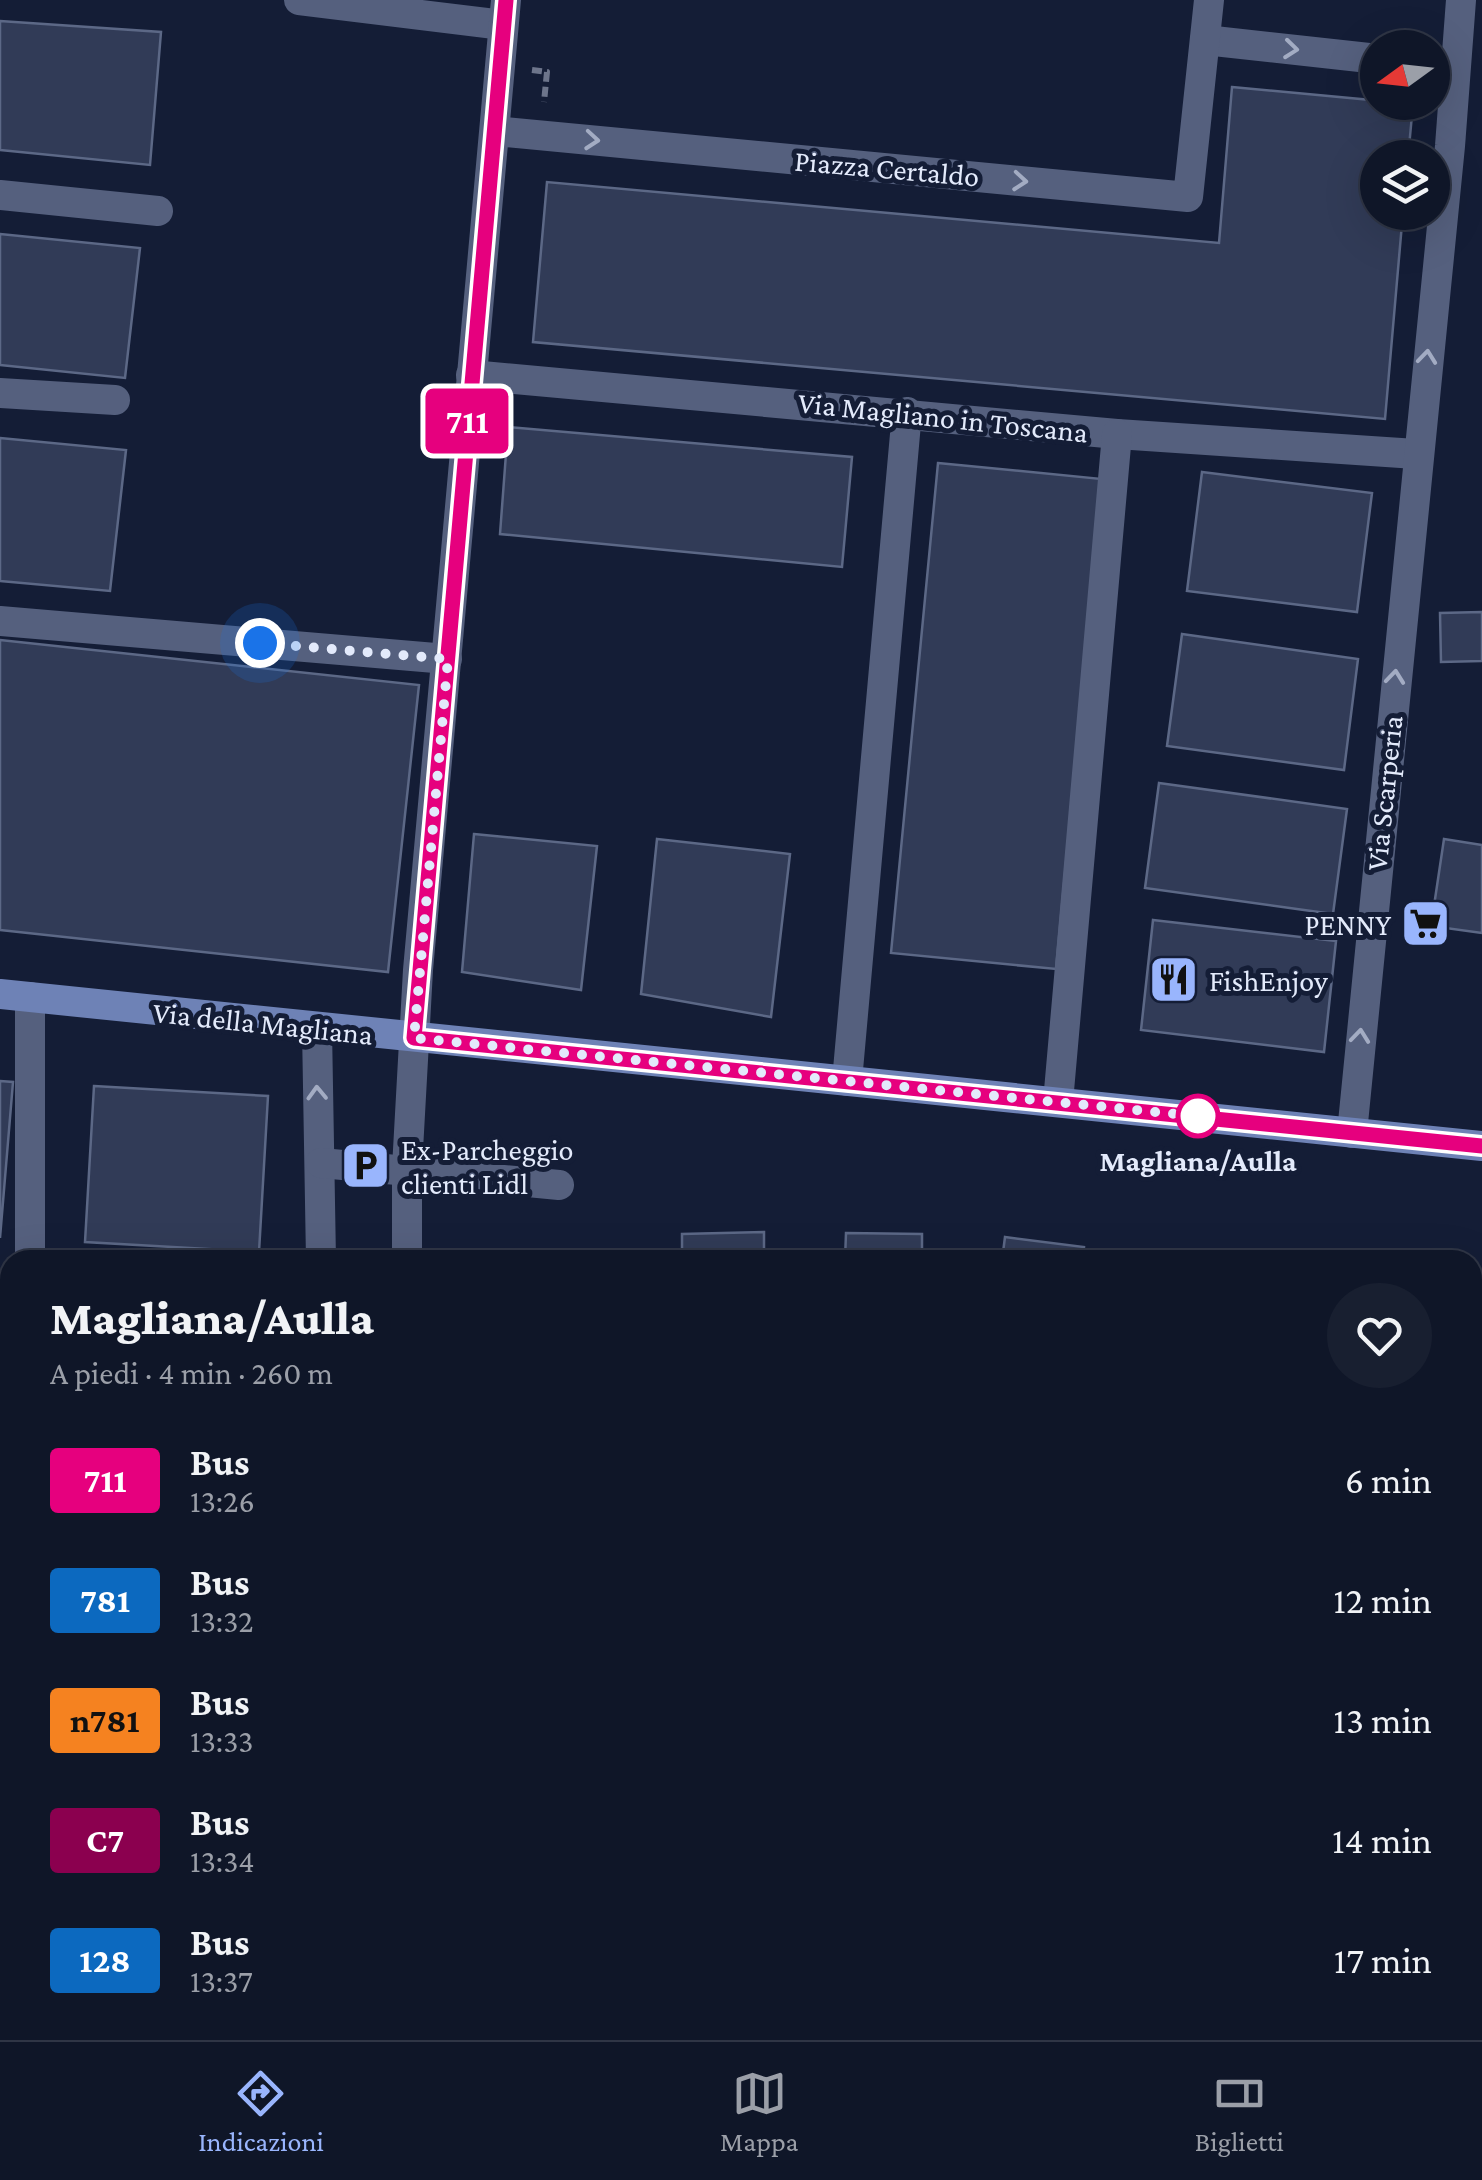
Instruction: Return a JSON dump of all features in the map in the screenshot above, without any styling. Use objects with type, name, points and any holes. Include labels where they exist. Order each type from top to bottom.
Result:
[{"type":"main road","name":"Via della Magliana","points":[[15,995],[316,1030],[1479,1143]]},
{"type":"street","points":[[299,0],[504,12],[414,1038],[407,1250]]},
{"type":"street","name":"Piazza Certaldo","points":[[495,131],[1188,197],[1209,0]]},
{"type":"street","name":"Via Scarperia","points":[[1450,43],[1461,0]]},
{"type":"street","points":[[1205,40],[1360,57]]},
{"type":"street","name":"Via Scarperia","points":[[1352,1133],[1416,454],[1440,120]]},
{"type":"street","points":[[0,195],[158,211]]},
{"type":"street","name":"Via Magliano in Toscana","points":[[471,375],[1117,434],[1416,454]]},
{"type":"street","points":[[0,393],[115,400]]},
{"type":"street","points":[[847,1081],[907,412]]},
{"type":"street","points":[[1058,1102],[1117,434]]},
{"type":"street","points":[[0,620],[448,659]]},
{"type":"street","points":[[15,995],[29,1250]]},
{"type":"street","points":[[316,1030],[321,1250]]},
{"type":"street","points":[[321,1164],[407,1168],[559,1185]]},
{"type":"path","points":[[532,70],[547,72],[544,102]]},
{"type":"building","points":[[0,21],[161,32],[150,165],[0,150]]},
{"type":"building","points":[[1232,87],[1360,99],[1360,120],[1412,120],[1410,140],[1360,140],[1360,230],[1401,230],[1385,419],[533,342],[547,182],[1219,243]]},
{"type":"building","points":[[0,234],[140,248],[125,378],[0,365]]},
{"type":"building","points":[[508,427],[852,457],[842,567],[500,534]]},
{"type":"building","points":[[0,438],[126,450],[110,591],[0,581]]},
{"type":"building","points":[[938,463],[1102,479],[1056,969],[891,953]]},
{"type":"building","points":[[1202,472],[1372,493],[1357,612],[1187,591]]},
{"type":"building","points":[[1482,612],[1482,661],[1441,662],[1440,613]]},
{"type":"building","points":[[1182,634],[1358,659],[1344,770],[1167,746]]},
{"type":"building","points":[[0,640],[419,685],[388,972],[0,930]]},
{"type":"building","points":[[1159,783],[1347,809],[1333,914],[1145,888]]},
{"type":"building","points":[[474,834],[597,846],[581,990],[462,972]]},
{"type":"building","points":[[657,839],[790,854],[771,1017],[641,994]]},
{"type":"building","points":[[1444,839],[1482,845],[1482,933],[1431,926]]},
{"type":"building","points":[[1153,920],[1336,941],[1324,1052],[1141,1030]]},
{"type":"building","points":[[0,1081],[13,1082],[0,1238]]},
{"type":"building","points":[[94,1086],[268,1096],[259,1250],[85,1242]]},
{"type":"building","points":[[764,1232],[764,1250],[682,1250],[682,1234]]},
{"type":"building","points":[[846,1233],[922,1234],[922,1250],[845,1250]]},
{"type":"building","points":[[1005,1237],[1084,1247],[1084,1250],[1003,1250]]},
{"type":"bus line","name":"711","points":[[506,0],[414,1038],[1482,1146]]},
{"type":"place","name":"PENNY","points":[[1426,924]]},
{"type":"place","name":"FishEnjoy","points":[[1174,980]]},
{"type":"place","name":"Magliana/Aulla","points":[[1198,1116]]},
{"type":"place","name":"Ex-Parcheggio clienti Lidl","points":[[366,1166]]},
{"type":"route","points":[[260,643],[448,659],[414,1038],[1216,1118],[1198,1116]]}]
